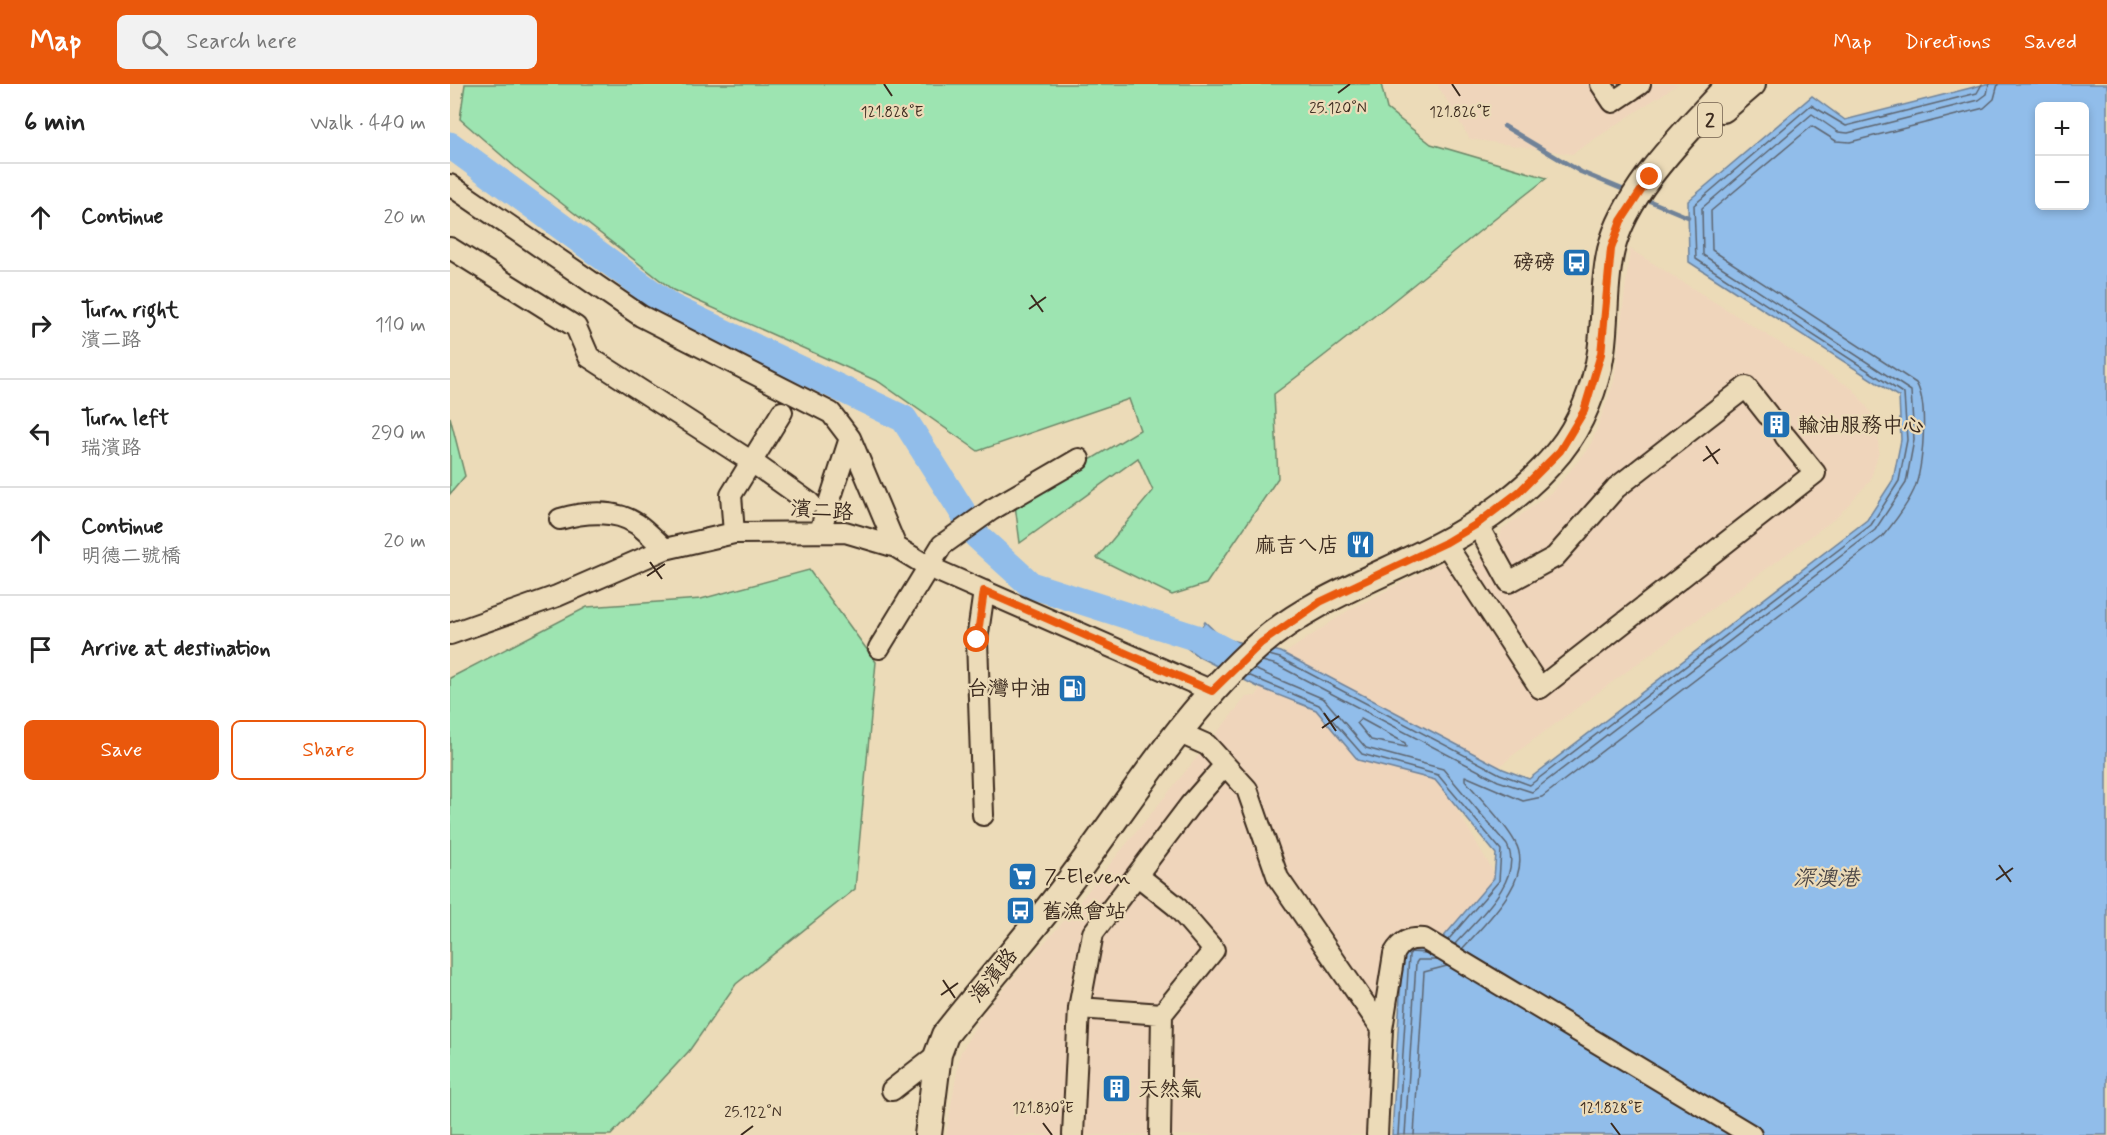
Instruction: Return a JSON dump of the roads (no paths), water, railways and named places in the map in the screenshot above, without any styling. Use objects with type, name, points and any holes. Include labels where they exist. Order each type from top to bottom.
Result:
[{"type":"main road","name":"2","points":[[1220,682],[1261,643],[1320,602],[1445,543],[1477,524],[1519,492],[1560,451],[1584,411],[1601,354],[1611,249],[1621,221],[1667,155],[1730,84]]},
{"type":"main road","name":"2","points":[[1667,155],[1752,84]]},
{"type":"main road","name":"海濱路","points":[[928,1135],[938,1054],[945,1035],[1070,881],[1220,682]]},
{"type":"street","points":[[1601,84],[1613,102],[1640,84]]},
{"type":"street","points":[[450,185],[641,316],[831,413],[850,438],[896,547]]},
{"type":"street","points":[[450,248],[576,327],[589,357],[752,462],[810,503]]},
{"type":"street","points":[[1477,524],[1509,582],[1555,557],[1616,488],[1746,387],[1768,415]]},
{"type":"street","points":[[734,533],[731,495],[782,412]]},
{"type":"street","points":[[1445,543],[1540,688],[1815,473],[1785,436]]},
{"type":"street","points":[[820,531],[850,438]]},
{"type":"street","points":[[879,648],[942,545],[991,510],[1079,459]]},
{"type":"street","points":[[560,519],[582,513],[615,515],[636,523],[665,549]]},
{"type":"street","name":"濱二路","points":[[450,633],[557,596],[665,549],[734,533],[845,532],[896,547],[929,567],[984,591],[1220,682]]},
{"type":"street","points":[[983,815],[977,640],[984,591]]},
{"type":"street","points":[[1180,734],[1207,745],[1247,789],[1278,878],[1382,1029]]},
{"type":"street","points":[[1073,1135],[1079,1008],[1094,933],[1225,765]]},
{"type":"street","points":[[1137,875],[1176,906],[1214,950],[1162,1014],[1160,1135]]},
{"type":"street","points":[[1377,1135],[1382,1029],[1394,954],[1400,944],[1411,938],[1424,939],[1751,1135]]},
{"type":"street","points":[[1079,1008],[1162,1014]]},
{"type":"street","points":[[892,1090],[938,1054]]},
{"type":"water","name":"深澳港","points":[[1986,84],[2107,84],[2107,1135],[1392,1135],[1403,945],[1434,948],[1494,878],[1496,854],[1435,780],[1358,760],[1316,710],[1258,687],[1199,657],[1187,648],[1205,622],[1222,638],[1281,652],[1503,769],[1529,779],[1867,520],[1893,480],[1901,440],[1899,397],[1689,262],[1688,201],[1812,96],[1845,120]]},
{"type":"waterway","points":[[1504,126],[1581,172],[1629,192]]},
{"type":"waterway","points":[[450,145],[671,307],[904,419],[964,514]]},
{"type":"waterway","points":[[1645,199],[1688,217]]},
{"type":"waterway","points":[[977,536],[1031,585],[1206,641],[1227,652]]},
{"type":"place","name":"磅磅","points":[[1576,262]]},
{"type":"place","name":"輸油服務中心","points":[[1777,425]]},
{"type":"place","name":"麻吉ㄟ店","points":[[1360,545]]},
{"type":"place","name":"台灣中油","points":[[1072,688]]},
{"type":"place","name":"7-Eleven","points":[[1023,876]]},
{"type":"place","name":"舊漁會站","points":[[1021,911]]},
{"type":"place","name":"天然氣","points":[[1117,1089]]}]
